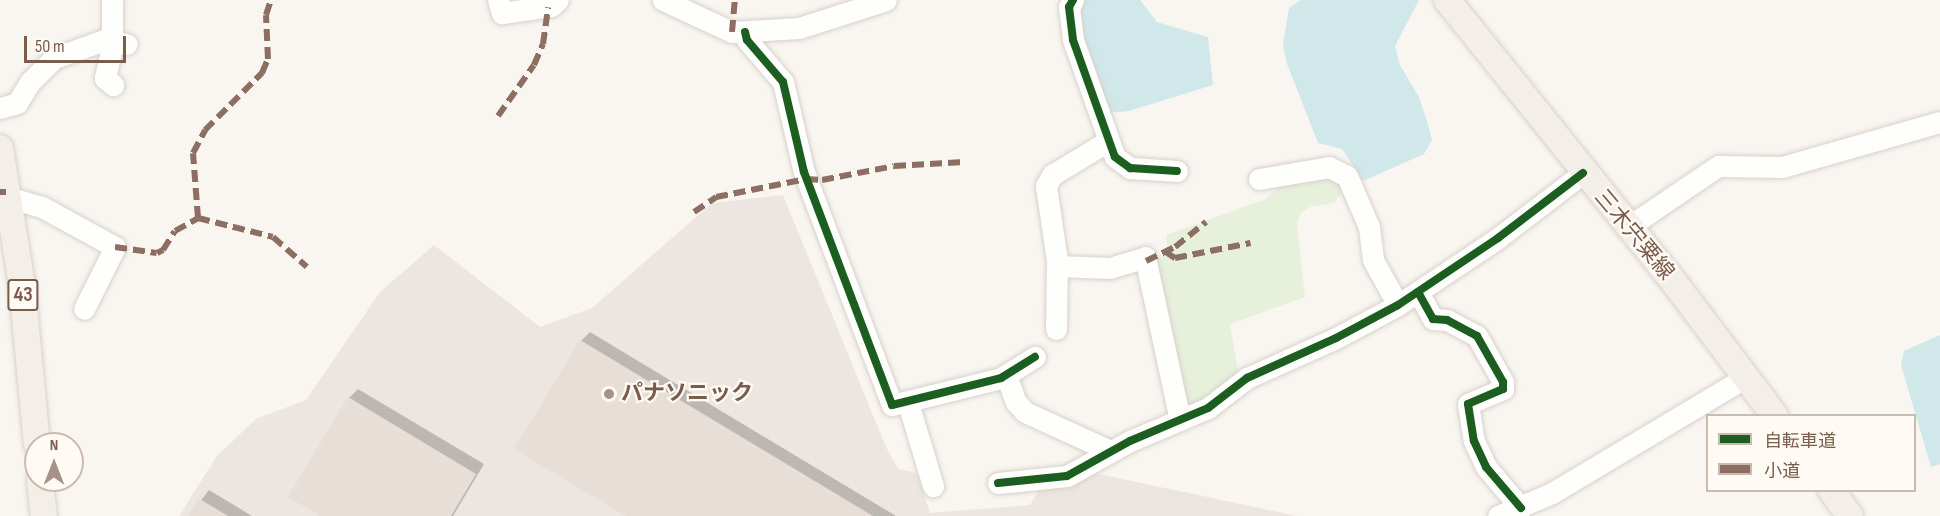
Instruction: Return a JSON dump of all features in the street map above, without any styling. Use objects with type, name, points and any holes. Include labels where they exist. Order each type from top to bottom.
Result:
[{"type":"main road","name":"三木宍粟線","points":[[1447,0],[1774,414]]},
{"type":"main road","name":"43","points":[[0,148],[22,286],[36,432]]},
{"type":"main road","points":[[41,492],[44,516]]},
{"type":"main road","points":[[1832,492],[1850,516]]},
{"type":"street","points":[[112,0],[120,43],[105,78],[113,85]]},
{"type":"street","points":[[498,0],[502,13],[550,6],[558,0]]},
{"type":"street","points":[[663,0],[732,32],[799,28],[886,0]]},
{"type":"street","points":[[1073,0],[1070,7],[1073,40],[1108,141],[1124,166],[1177,171]]},
{"type":"street","points":[[745,32],[747,40],[783,82],[804,172],[888,400],[892,405],[908,403],[1006,375],[1035,357]]},
{"type":"street","points":[[0,108],[17,103],[30,82],[54,58],[88,44],[120,43]]},
{"type":"street","points":[[1628,227],[1718,166],[1782,167],[1940,122]]},
{"type":"street","points":[[1056,329],[1057,266],[1047,205],[1048,180],[1108,141]]},
{"type":"street","points":[[1259,179],[1329,167],[1347,176],[1369,227],[1373,260],[1398,305]]},
{"type":"street","points":[[998,483],[1067,476],[1108,453],[1208,408],[1247,378],[1336,338],[1398,305],[1498,238],[1583,173]]},
{"type":"street","points":[[7,197],[42,207],[115,247],[84,309]]},
{"type":"street","points":[[1057,266],[1110,268],[1145,257],[1180,420]]},
{"type":"street","points":[[1418,292],[1433,319],[1447,320],[1477,336],[1503,382],[1503,389],[1468,404],[1474,441],[1486,466],[1521,508]]},
{"type":"street","points":[[1006,375],[1020,408],[1108,453]]},
{"type":"street","points":[[1498,516],[1521,508],[1636,446],[1746,377]]},
{"type":"street","points":[[908,403],[933,486]]},
{"type":"shaded area","points":[[783,195],[886,447],[898,469],[917,473],[930,513],[1030,505],[1040,489],[1099,474],[1297,516],[179,516],[217,456],[256,419],[306,400],[380,292],[434,245],[540,327],[592,308],[712,203]]},
{"type":"green space","points":[[1328,174],[1343,186],[1341,194],[1334,203],[1309,207],[1300,214],[1297,224],[1305,297],[1230,324],[1239,377],[1183,413],[1151,261],[1168,254],[1166,235],[1266,199],[1280,185]]},
{"type":"water","points":[[1084,0],[1140,0],[1157,22],[1208,37],[1213,85],[1129,111],[1107,113],[1081,32],[1079,10]]},
{"type":"water","points":[[1301,0],[1419,0],[1395,46],[1400,65],[1419,97],[1432,140],[1424,154],[1363,181],[1342,149],[1318,143],[1287,64],[1283,45],[1289,8]]},
{"type":"water","points":[[1940,335],[1940,464],[1931,467],[1901,365],[1904,351]]},
{"type":"building","name":"パナソニック","points":[[580,340],[873,516],[626,516],[514,449]]},
{"type":"building","points":[[348,397],[476,474],[451,516],[320,516],[288,497]]},
{"type":"building","points":[[198,498],[228,516],[188,516]]},
{"type":"marked path","points":[[198,218],[193,153],[205,130],[262,73],[268,59],[266,15],[271,0]]},
{"type":"marked path","points":[[732,32],[735,0]]},
{"type":"marked path","points":[[498,116],[534,65],[543,44],[548,7]]},
{"type":"marked path","points":[[694,212],[716,197],[806,179],[822,180],[894,166],[964,162]]},
{"type":"marked path","points":[[0,192],[6,192]]},
{"type":"marked path","points":[[115,247],[157,253],[163,250],[175,231],[198,218],[273,237],[307,267]]},
{"type":"marked path","points":[[1146,261],[1175,247],[1206,222]]},
{"type":"marked path","points":[[1166,252],[1175,258],[1251,243]]},
{"type":"cycle path","points":[[1073,0],[1069,7],[1073,40],[1115,157],[1130,168],[1177,171]]},
{"type":"cycle path","points":[[745,32],[747,40],[783,82],[804,172],[892,405],[1001,378],[1035,357]]},
{"type":"cycle path","points":[[998,483],[1067,476],[1130,441],[1208,408],[1247,378],[1336,338],[1398,305],[1498,238],[1583,173]]},
{"type":"cycle path","points":[[1418,292],[1433,319],[1447,320],[1477,336],[1503,382],[1503,389],[1468,404],[1474,441],[1486,467],[1521,508]]},
{"type":"place","name":"パナソニック","points":[[609,394]]}]
